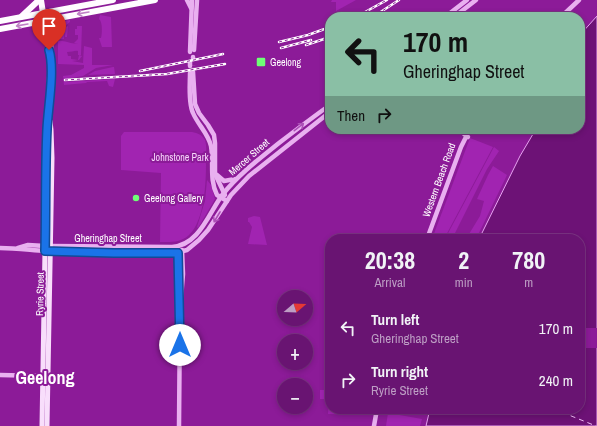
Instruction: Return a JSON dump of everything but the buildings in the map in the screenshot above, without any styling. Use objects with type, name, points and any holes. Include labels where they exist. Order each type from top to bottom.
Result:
[{"type":"highway","points":[[0,21],[43,11],[113,0]]},
{"type":"highway","points":[[0,28],[154,0]]},
{"type":"highway","points":[[43,11],[45,20]]},
{"type":"main road","points":[[22,16],[40,0],[43,11]]},
{"type":"main road","points":[[50,30],[58,18]]},
{"type":"main road","name":"Ryrie Street","points":[[42,426],[45,376],[48,114],[52,42],[50,30],[45,20]]},
{"type":"main road","name":"Ryrie Street","points":[[45,20],[51,56]]},
{"type":"main road","name":"Ryrie Street","points":[[45,376],[47,426]]},
{"type":"street","points":[[187,0],[192,11]]},
{"type":"street","points":[[192,0],[193,50],[197,0]]},
{"type":"street","points":[[458,12],[468,0]]},
{"type":"street","points":[[454,12],[476,0]]},
{"type":"street","points":[[562,12],[575,0]]},
{"type":"street","points":[[566,12],[579,0]]},
{"type":"street","points":[[191,89],[193,72],[197,110],[205,120],[215,139],[216,177],[227,201]]},
{"type":"street","points":[[190,73],[191,108],[210,143],[212,183],[216,194],[220,198],[227,201]]},
{"type":"street","name":"Mercer Street","points":[[194,236],[208,220],[220,198],[236,179],[282,141],[325,109]]},
{"type":"street","name":"Mercer Street","points":[[199,240],[212,225],[227,201],[249,176],[325,116]]},
{"type":"street","points":[[312,118],[317,122]]},
{"type":"street","points":[[312,118],[312,126]]},
{"type":"street","points":[[197,120],[205,120]]},
{"type":"street","points":[[200,125],[205,120]]},
{"type":"street","points":[[464,134],[467,137]]},
{"type":"street","name":"Western Beach Road","points":[[431,234],[461,147],[469,134]]},
{"type":"street","points":[[282,141],[283,149]]},
{"type":"street","points":[[267,153],[271,158]]},
{"type":"street","points":[[215,169],[217,175],[223,180],[228,181],[236,179]]},
{"type":"street","points":[[179,426],[180,304],[178,279],[180,252],[182,245],[194,236],[199,240],[190,248],[180,252]]},
{"type":"street","name":"Gheringhap Street","points":[[0,248],[18,248],[28,245],[47,249],[146,253],[180,252]]},
{"type":"street","name":"Gheringhap Street","points":[[47,249],[172,247],[182,245]]},
{"type":"street","points":[[146,247],[146,253]]},
{"type":"street","points":[[0,375],[45,376]]},
{"type":"street","points":[[374,426],[376,414]]},
{"type":"green space","points":[[332,0],[356,0],[336,11],[336,2],[331,2]]},
{"type":"green space","points":[[100,15],[111,17],[112,47],[102,47],[99,38],[101,38],[102,31],[99,19]]},
{"type":"green space","points":[[70,20],[70,22],[65,26],[65,30],[68,26],[67,37],[65,37],[65,31],[64,39],[59,39],[59,24]]},
{"type":"green space","points":[[77,26],[82,26],[81,55],[79,55],[82,56],[79,60],[72,61],[83,63],[84,46],[92,48],[92,65],[113,65],[96,68],[83,76],[65,79],[65,82],[115,79],[113,87],[109,86],[107,81],[64,85],[63,76],[71,75],[84,68],[84,65],[58,64],[58,41],[74,43],[78,39],[78,35],[75,35],[75,29],[77,29]],"holes":[[[78,51],[78,60],[71,59],[71,56],[68,56],[67,52]]]},
{"type":"green space","points":[[114,67],[115,74],[88,75],[95,71]]},
{"type":"green space","name":"Johnstone Park","points":[[124,132],[192,132],[200,134],[205,140],[206,170],[204,200],[198,220],[186,238],[175,242],[160,242],[161,173],[121,170],[121,136]]},
{"type":"green space","points":[[470,138],[493,147],[447,234],[434,234]]},
{"type":"green space","points":[[494,147],[499,151],[487,169],[454,234],[448,234]]},
{"type":"green space","points":[[493,166],[507,175],[478,234],[469,234],[480,216],[484,201],[477,199]]},
{"type":"green space","points":[[207,180],[211,185],[215,199],[198,228],[197,227],[205,201]]},
{"type":"green space","points":[[254,216],[260,217],[267,245],[248,244],[252,227],[248,222],[248,218]]},
{"type":"green space","points":[[320,390],[325,390],[325,399],[320,399]]},
{"type":"green space","points":[[328,414],[367,414],[367,415]]},
{"type":"green space","points":[[388,414],[422,419],[420,426],[386,426]]},
{"type":"shaded area","points":[[597,16],[597,426],[426,426],[429,414],[585,414],[585,234],[481,234],[520,156],[533,134],[585,134],[585,29]]},
{"type":"pier","points":[[585,328],[597,328],[597,348],[585,348]]},
{"type":"ferry route","points":[[566,414],[596,426]]},
{"type":"tunnel","points":[[193,65],[193,72]]},
{"type":"railway","points":[[365,12],[387,0]]},
{"type":"railway","points":[[381,12],[399,0]]},
{"type":"railway","points":[[279,42],[308,35],[325,29]]},
{"type":"railway","points":[[306,45],[325,39]]},
{"type":"railway","points":[[281,48],[311,40]]},
{"type":"railway","points":[[140,71],[223,54]]},
{"type":"railway","points":[[65,80],[167,74],[225,64]]},
{"type":"place","name":"Geelong","points":[[261,62]]},
{"type":"place","name":"Geelong Gallery","points":[[136,198]]},
{"type":"district","name":"Geelong","points":[[45,377]]},
{"type":"route","points":[[49,50],[51,56],[51,75],[47,132],[45,251],[178,253],[180,345]]}]
